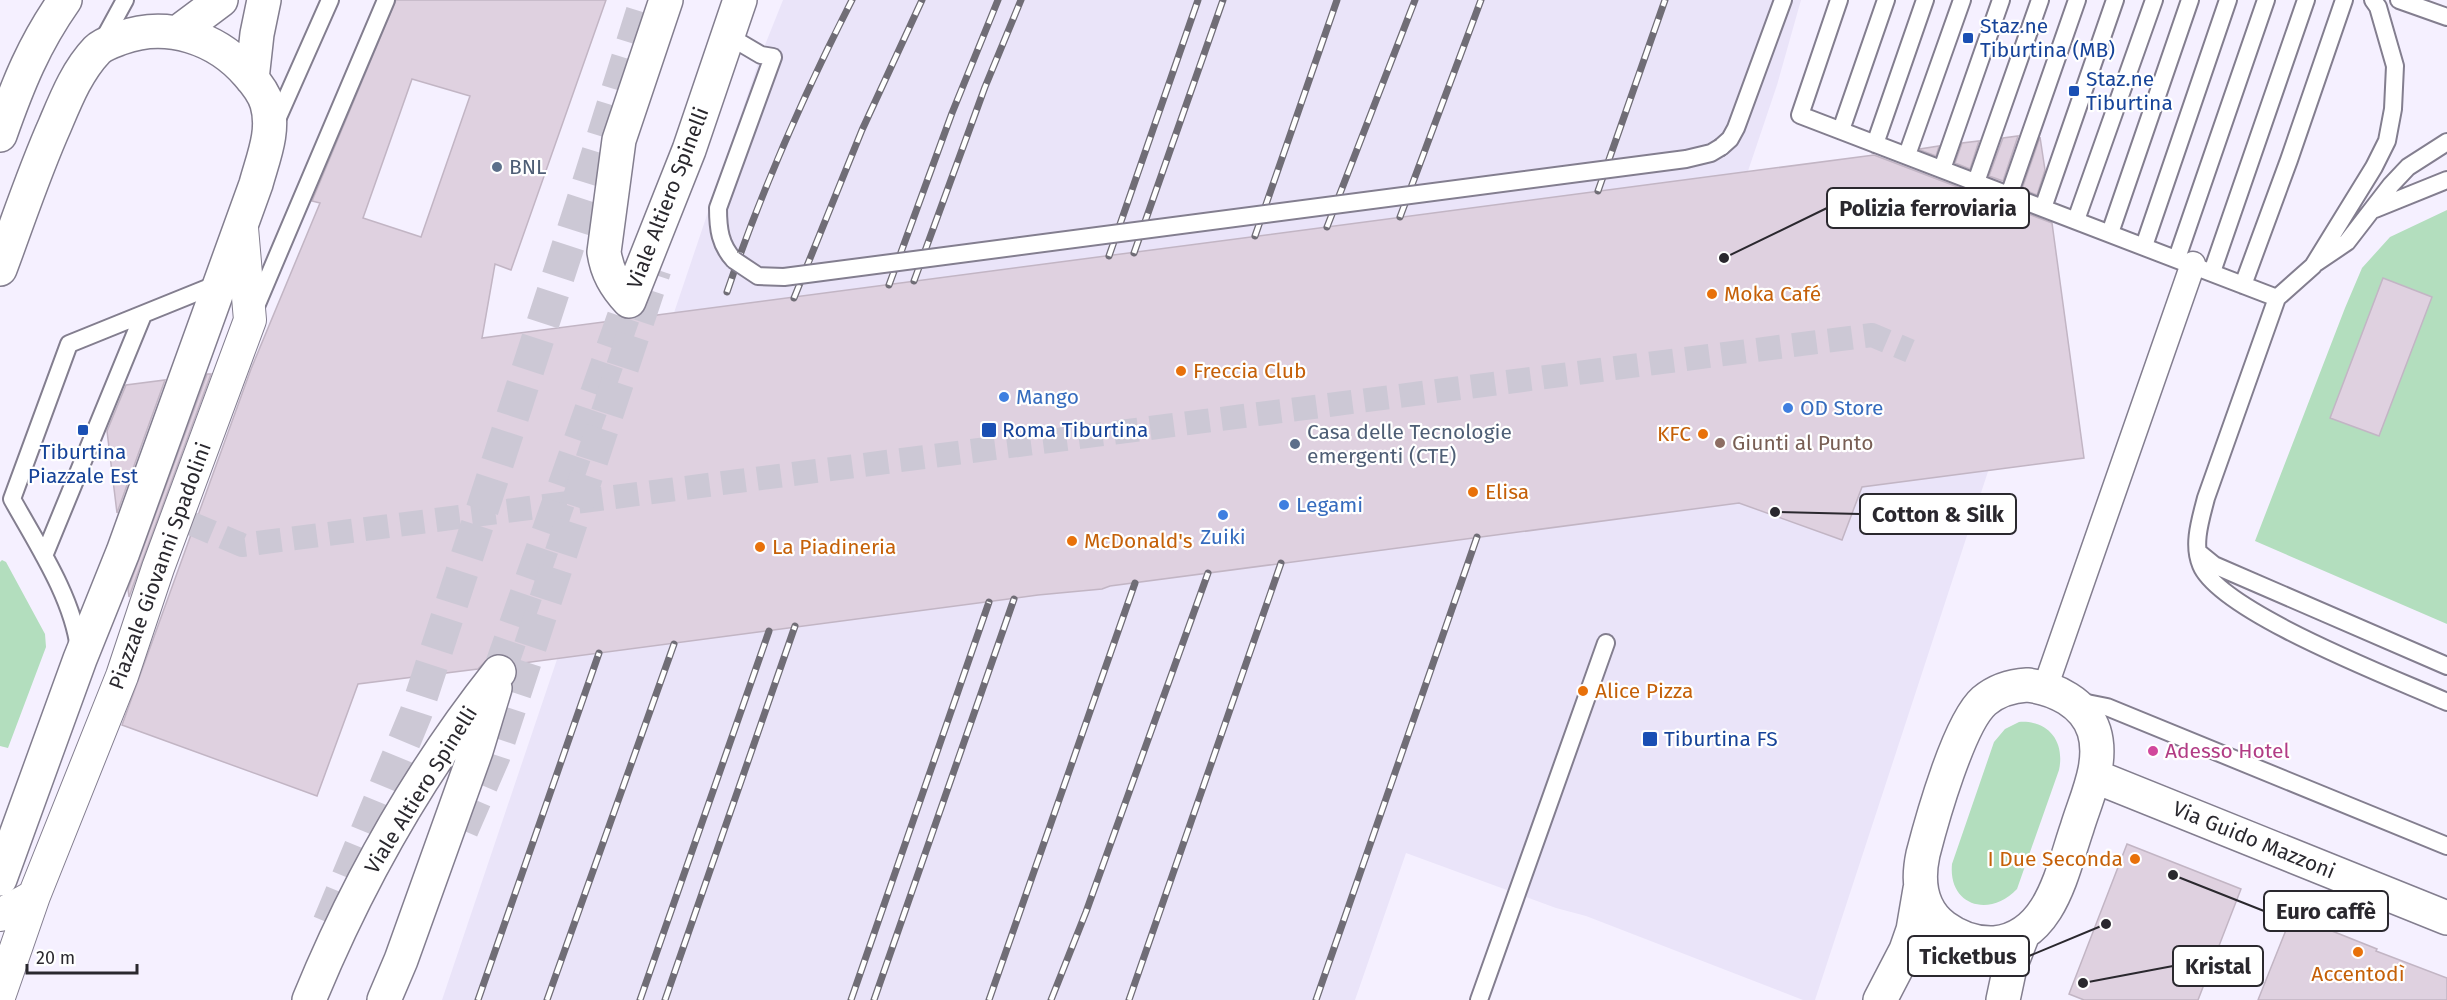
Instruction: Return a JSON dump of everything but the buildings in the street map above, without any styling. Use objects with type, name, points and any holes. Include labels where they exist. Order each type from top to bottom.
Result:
[{"type":"main road","points":[[0,135],[24,69],[44,29],[65,0]]},
{"type":"main road","points":[[177,33],[221,0]]},
{"type":"main road","points":[[252,79],[257,34],[264,0]]},
{"type":"main road","name":"Viale Altiero Spinelli","points":[[666,0],[618,140],[604,252],[613,282],[629,301],[689,150],[740,0]]},
{"type":"main road","name":"Piazzale Giovanni Spadolini","points":[[0,879],[242,228],[269,138],[268,106],[252,79],[235,59],[222,50],[190,35],[177,33],[135,34],[113,41],[99,49]]},
{"type":"main road","points":[[0,269],[46,146],[71,88],[99,49]]},
{"type":"main road","name":"Viale Altiero Spinelli","points":[[309,1000],[336,934],[409,802],[444,745],[500,672],[476,751],[401,960],[384,1000]]},
{"type":"main road","points":[[1880,1000],[1906,950],[1915,920],[1920,889],[1920,869],[1927,838],[1958,747],[1972,716],[1984,702],[2010,687],[2027,685],[2057,694],[2080,709],[2093,729],[2097,751],[2094,776],[2054,894],[2038,921],[2023,934],[2001,942],[1989,943],[1959,936],[1938,923],[1930,914],[1920,889]]},
{"type":"main road","name":"Via Guido Mazzoni","points":[[2094,776],[2447,918]]},
{"type":"main road","points":[[2003,1000],[2010,967],[2023,934]]},
{"type":"street","name":"Piazzale Giovanni Spadolini","points":[[0,994],[34,896],[122,676],[162,558],[250,320],[242,228]]},
{"type":"street","points":[[2057,694],[2194,265]]},
{"type":"street","points":[[0,915],[34,896]]},
{"type":"lane","points":[[99,49],[125,0]]},
{"type":"lane","points":[[269,138],[330,0]]},
{"type":"lane","points":[[250,320],[386,0]]},
{"type":"lane","points":[[727,36],[762,55],[772,57],[718,208],[720,235],[726,251],[734,260],[758,276],[784,277],[1686,159],[1711,153],[1730,139],[1736,128],[1784,0]]},
{"type":"lane","points":[[1839,0],[1800,115],[2277,298]]},
{"type":"lane","points":[[1841,130],[1886,0]]},
{"type":"lane","points":[[1875,144],[1924,0]]},
{"type":"lane","points":[[1907,155],[1962,0]]},
{"type":"lane","points":[[1942,169],[2001,0]]},
{"type":"lane","points":[[1976,182],[2040,0]]},
{"type":"lane","points":[[2009,195],[2077,0]]},
{"type":"lane","points":[[2043,207],[2115,0]]},
{"type":"lane","points":[[2076,220],[2154,0]]},
{"type":"lane","points":[[2110,233],[2190,0]]},
{"type":"lane","points":[[2144,246],[2228,0]]},
{"type":"lane","points":[[2194,265],[2266,0]]},
{"type":"lane","points":[[2194,265],[2306,0]]},
{"type":"lane","points":[[2242,285],[2289,160],[2344,0]]},
{"type":"lane","points":[[2313,266],[2374,167],[2387,141],[2393,109],[2395,66],[2378,8],[2373,0]]},
{"type":"lane","points":[[2398,0],[2447,17]]},
{"type":"lane","points":[[2447,142],[2408,167],[2391,185],[2347,242],[2313,266],[2277,298],[2206,498],[2199,532],[2198,552],[2201,567],[2209,579],[2233,599],[2290,632],[2447,702]]},
{"type":"lane","points":[[2374,209],[2447,180]]},
{"type":"lane","name":"Piazzale Giovanni Spadolini","points":[[80,659],[75,626],[44,556],[12,499],[69,344],[222,282]]},
{"type":"lane","points":[[44,556],[143,315]]},
{"type":"lane","points":[[2198,552],[2214,565],[2447,666]]},
{"type":"lane","points":[[1479,1000],[1606,643]]},
{"type":"lane","points":[[2057,694],[2107,707],[2447,846]]},
{"type":"shaded area","points":[[783,0],[1801,0],[1777,85],[1747,174],[2036,138],[2051,279],[1815,1000],[1803,1000],[1586,916],[1556,908],[1406,853],[1355,1000],[442,1000],[761,55]]},
{"type":"green space","points":[[2447,210],[2447,624],[2255,541],[2362,268],[2390,237]]},
{"type":"green space","points":[[2,560],[6,562],[45,634],[46,647],[8,748],[0,746],[0,562]]},
{"type":"green space","points":[[2019,722],[2039,725],[2052,735],[2060,750],[2059,770],[2017,889],[1995,903],[1984,905],[1973,903],[1957,890],[1952,864],[1994,742],[2005,729]]},
{"type":"tunnel","points":[[329,923],[416,713],[646,0]]},
{"type":"tunnel","points":[[462,830],[494,756],[655,269]]},
{"type":"tunnel","points":[[499,672],[629,301]]},
{"type":"tunnel","points":[[190,523],[242,545],[1872,335],[1910,351]]},
{"type":"railway","points":[[727,292],[784,144],[852,0]]},
{"type":"railway","points":[[794,298],[862,130],[922,0]]},
{"type":"railway","points":[[889,285],[952,113],[998,0]]},
{"type":"railway","points":[[914,281],[985,87],[1021,0]]},
{"type":"railway","points":[[1109,256],[1198,0]]},
{"type":"railway","points":[[1134,253],[1223,0]]},
{"type":"railway","points":[[1255,236],[1337,0]]},
{"type":"railway","points":[[1327,227],[1415,0]]},
{"type":"railway","points":[[1400,217],[1481,0]]},
{"type":"railway","points":[[1598,191],[1665,0]]},
{"type":"railway","points":[[1316,1000],[1477,537]]},
{"type":"railway","points":[[1129,1000],[1281,563]]},
{"type":"railway","points":[[1051,1000],[1086,912],[1208,573]]},
{"type":"railway","points":[[989,1000],[1135,583]]},
{"type":"railway","points":[[874,1000],[1014,599]]},
{"type":"railway","points":[[851,1000],[989,602]]},
{"type":"railway","points":[[665,1000],[795,626]]},
{"type":"railway","points":[[640,1000],[769,631]]},
{"type":"railway","points":[[547,1000],[674,644]]},
{"type":"railway","points":[[478,1000],[599,653]]},
{"type":"place","name":"Staz.ne Tiburtina (MB)","points":[[1968,38]]},
{"type":"place","name":"Staz.ne Tiburtina","points":[[2074,91]]},
{"type":"place","name":"BNL","points":[[497,167]]},
{"type":"place","name":"Polizia ferroviaria","points":[[1724,258]]},
{"type":"place","name":"Moka Café","points":[[1712,294]]},
{"type":"place","name":"Freccia Club","points":[[1181,371]]},
{"type":"place","name":"Mango","points":[[1004,397]]},
{"type":"place","name":"OD Store","points":[[1788,408]]},
{"type":"place","name":"Tiburtina Piazzale Est","points":[[83,430]]},
{"type":"place","name":"Roma Tiburtina","points":[[989,430]]},
{"type":"place","name":"KFC","points":[[1703,434]]},
{"type":"place","name":"Giunti al Punto","points":[[1720,443]]},
{"type":"place","name":"Casa delle Tecnologie emergenti (CTE)","points":[[1295,444]]},
{"type":"place","name":"Elisa","points":[[1473,492]]},
{"type":"place","name":"Legami","points":[[1284,505]]},
{"type":"place","name":"Cotton & Silk","points":[[1775,512]]},
{"type":"place","name":"Zuiki","points":[[1223,515]]},
{"type":"place","name":"McDonald's","points":[[1072,541]]},
{"type":"place","name":"La Piadineria","points":[[760,547]]},
{"type":"place","name":"Alice Pizza","points":[[1583,691]]},
{"type":"place","name":"Tiburtina FS","points":[[1650,739]]},
{"type":"place","name":"Adesso Hotel","points":[[2153,751]]},
{"type":"place","name":"I Due Seconda","points":[[2135,859]]},
{"type":"place","name":"Euro caffè","points":[[2173,875]]},
{"type":"place","name":"Ticketbus","points":[[2106,924]]},
{"type":"place","name":"Accentodì","points":[[2358,952]]},
{"type":"place","name":"Kristal","points":[[2083,983]]}]
